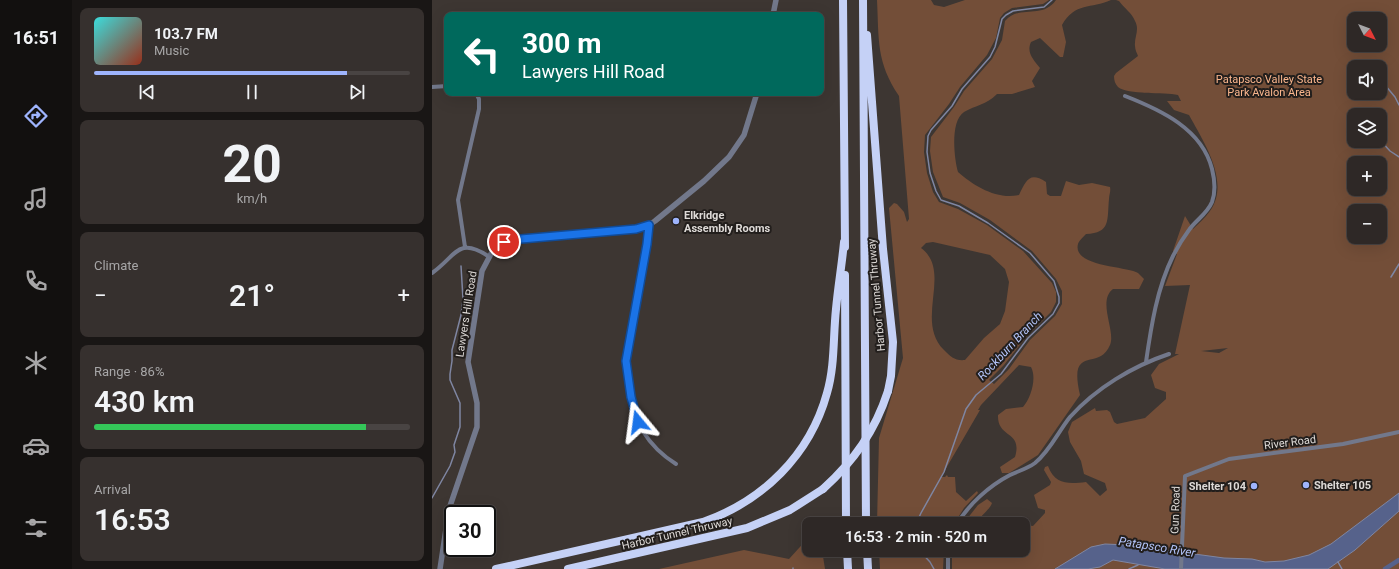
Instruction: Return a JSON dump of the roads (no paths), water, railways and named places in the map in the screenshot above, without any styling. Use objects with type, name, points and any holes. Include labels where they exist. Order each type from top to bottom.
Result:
[{"type":"highway","points":[[843,0],[846,517]]},
{"type":"highway","points":[[863,0],[866,517]]},
{"type":"highway","name":"Harbor Tunnel Thruway","points":[[568,569],[753,526],[804,503],[823,489],[844,469],[865,441],[878,419],[888,391],[891,376],[893,342],[883,249],[878,155],[863,0]]},
{"type":"highway","name":"Harbor Tunnel Thruway","points":[[496,569],[703,522],[740,506],[760,494],[774,481],[809,437],[823,406],[832,368],[836,308],[844,242]]},
{"type":"highway","points":[[847,557],[848,569]]},
{"type":"highway","points":[[867,557],[868,569]]},
{"type":"street","points":[[774,12],[776,0]]},
{"type":"street","points":[[432,87],[444,86]]},
{"type":"street","points":[[465,247],[458,200],[479,109],[478,96]]},
{"type":"street","points":[[432,273],[457,251],[465,247],[474,248],[488,256],[497,247],[511,240],[636,229],[649,225],[704,181],[728,157],[744,135],[757,96]]},
{"type":"street","points":[[1125,96],[1158,109],[1193,135],[1211,164],[1215,186],[1214,195],[1208,208],[1189,230],[1173,256],[1161,291],[1146,362]]},
{"type":"street","points":[[649,225],[629,345],[627,372],[638,422],[650,441],[668,459],[676,464]]},
{"type":"street","name":"Lawyers Hill Road","points":[[440,569],[449,509],[477,427],[477,403],[468,362],[482,271],[488,256]]},
{"type":"street","points":[[962,517],[986,490],[1036,462],[1070,417],[1088,401],[1119,378],[1146,362],[1169,354]]},
{"type":"street","name":"River Road","points":[[1185,476],[1229,459],[1343,444],[1399,432]]},
{"type":"street","name":"Gun Road","points":[[1181,569],[1185,476]]},
{"type":"street","points":[[948,557],[948,569]]},
{"type":"water","name":"Patapsco River","points":[[1399,493],[1399,511],[1355,550],[1328,569],[1165,569],[1113,560],[1100,567],[1088,569],[1055,569],[1091,547],[1105,544],[1128,545],[1224,558],[1252,559],[1265,562],[1284,561],[1309,555],[1331,544]]},
{"type":"waterway","name":"Rockburn Branch","points":[[919,517],[944,472],[966,409],[976,395],[1001,374],[1028,338],[1053,314],[1059,303],[1059,297],[1054,281],[1030,253],[988,223],[959,206],[941,200],[936,191],[930,173],[927,152],[928,136],[931,130],[952,106],[962,89],[990,57],[995,47],[1002,19],[1013,11],[1044,7],[1052,0]]},
{"type":"waterway","points":[[1387,87],[1395,97],[1399,105]]},
{"type":"waterway","points":[[1387,148],[1399,157]]},
{"type":"waterway","points":[[1391,277],[1399,264]]},
{"type":"waterway","points":[[432,498],[450,466],[455,452],[454,445],[460,427],[460,403],[450,380],[450,374],[452,350],[461,315],[463,299],[461,266]]},
{"type":"waterway","name":"Rockburn Branch","points":[[925,557],[934,569]]},
{"type":"waterway","points":[[1385,569],[1399,560]]},
{"type":"waterway","points":[[1338,562],[1342,569]]},
{"type":"waterway","points":[[1129,569],[1138,565]]},
{"type":"place","name":"Elkridge Assembly Rooms","points":[[676,221]]},
{"type":"place","name":"Shelter 105","points":[[1306,485]]},
{"type":"place","name":"Shelter 104","points":[[1254,486]]},
{"type":"park label","name":"Patapsco Valley State Park Avalon Area","points":[[1269,85]]}]
